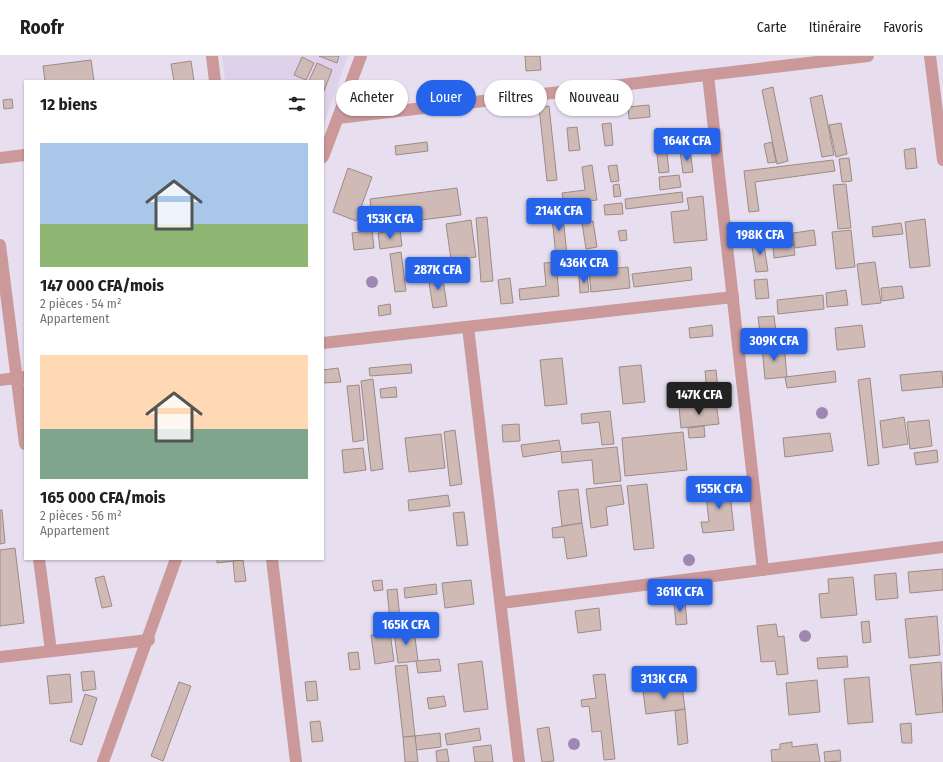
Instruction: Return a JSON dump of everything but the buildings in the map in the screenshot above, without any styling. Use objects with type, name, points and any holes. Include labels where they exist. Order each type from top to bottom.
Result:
[{"type":"street","points":[[212,56],[215,80]]},
{"type":"street","points":[[324,151],[362,56]]},
{"type":"street","points":[[338,118],[868,56]]},
{"type":"street","points":[[930,56],[943,160]]},
{"type":"street","points":[[708,75],[763,570]]},
{"type":"street","points":[[0,158],[24,155]]},
{"type":"street","points":[[0,245],[21,377],[24,427]]},
{"type":"street","points":[[324,343],[733,297]]},
{"type":"street","points":[[468,327],[519,762]]},
{"type":"street","points":[[0,380],[21,377]]},
{"type":"street","points":[[501,603],[943,547]]},
{"type":"street","points":[[39,560],[51,651]]},
{"type":"street","points":[[103,762],[149,640],[176,560]]},
{"type":"street","points":[[272,560],[296,762]]},
{"type":"street","points":[[0,656],[149,640]]},
{"type":"shaded area","points":[[222,56],[348,56],[340,80],[336,80],[336,90],[324,124],[324,80],[225,80]]}]
